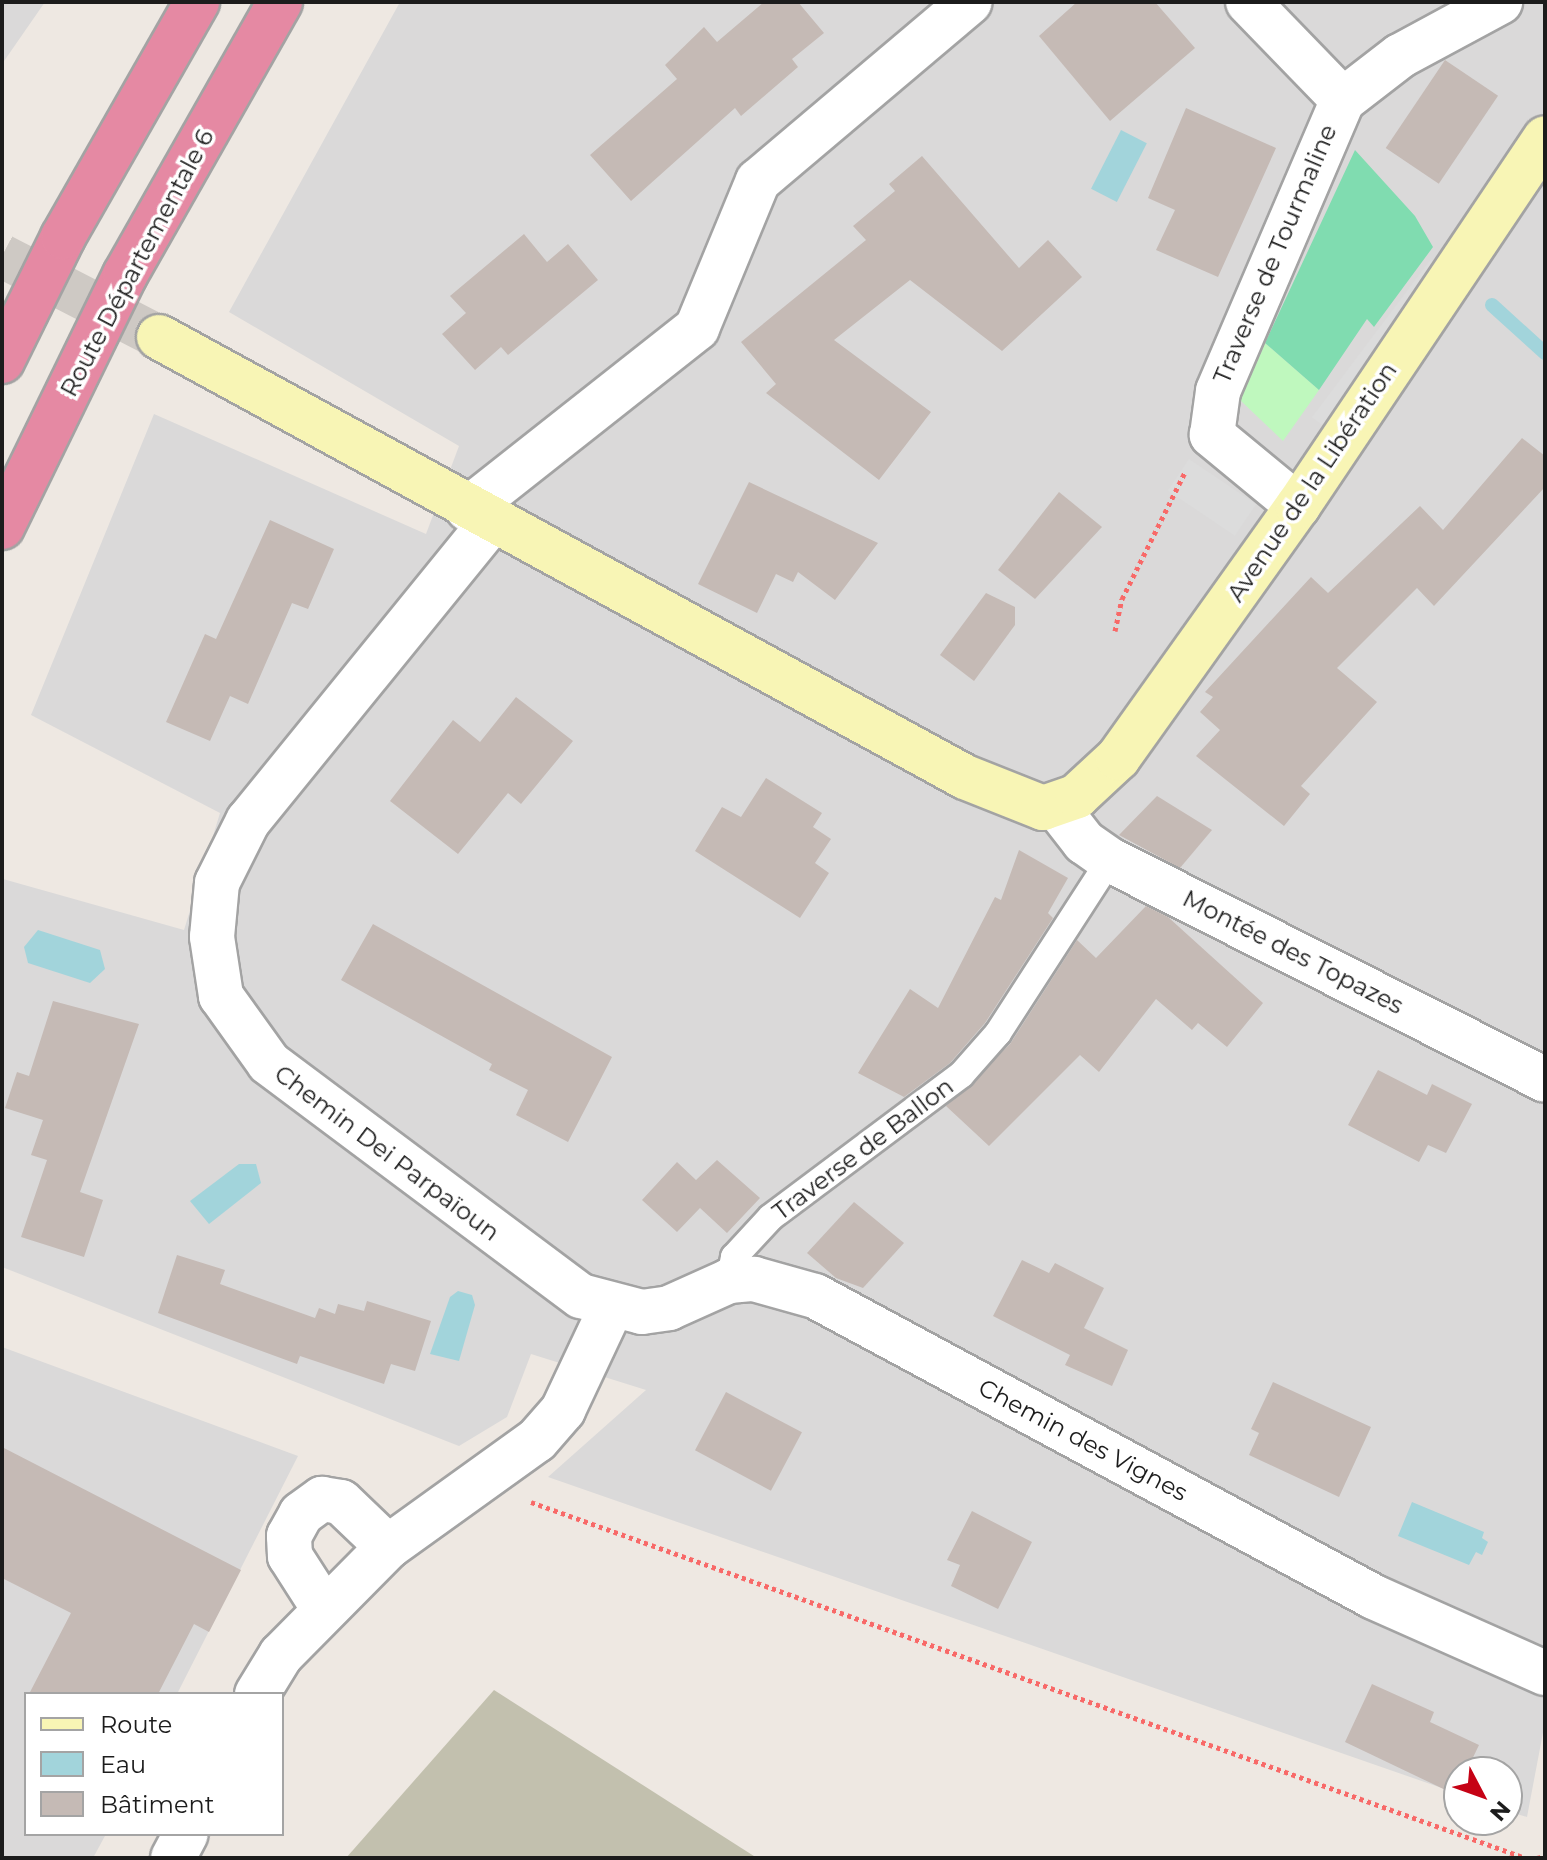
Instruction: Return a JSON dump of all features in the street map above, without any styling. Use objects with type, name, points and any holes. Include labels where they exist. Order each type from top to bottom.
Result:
[{"type":"highway","points":[[2,361],[63,237],[197,2]]},
{"type":"highway","name":"Route Départementale 6","points":[[2,527],[125,275],[280,2]]},
{"type":"street","name":"Chemin Dei Parpaïoun","points":[[611,1308],[557,1282],[269,1063],[221,996],[212,937],[217,883],[248,821],[480,515],[697,328],[758,181],[970,2]]},
{"type":"street","points":[[1248,2],[1343,100]]},
{"type":"street","name":"Traverse de Tourmaline","points":[[1209,424],[1224,377],[1343,100],[1400,56],[1500,2]]},
{"type":"street","name":"Avenue de la Libération","points":[[1056,806],[1118,758],[1298,506],[1545,138]]},
{"type":"street","points":[[159,337],[480,515],[965,777],[1029,807],[1056,806]]},
{"type":"street","points":[[1209,424],[1219,442],[1298,506]]},
{"type":"street","name":"Montée des Topazes","points":[[1056,806],[1084,842],[1110,860],[1545,1080]]},
{"type":"street","name":"Chemin des Vignes","points":[[611,1308],[669,1308],[729,1281],[754,1279],[815,1296],[1374,1597],[1545,1673]]},
{"type":"street","points":[[259,1692],[324,1609],[388,1547],[537,1440],[563,1410],[611,1308]]},
{"type":"street","points":[[324,1609],[290,1556],[289,1536],[301,1514],[322,1499],[341,1502],[388,1547]]},
{"type":"street","points":[[173,1858],[185,1836]]},
{"type":"lane","name":"Traverse de Ballon","points":[[729,1281],[734,1257],[771,1217],[961,1075],[998,1033],[1110,860]]},
{"type":"path","points":[[1115,631],[1122,599],[1209,424]]},
{"type":"path","points":[[477,1483],[1526,1858]]},
{"type":"path","points":[[1537,1858],[1545,1856]]},
{"type":"shaded area","points":[[2,2],[45,2],[2,64]]},
{"type":"shaded area","points":[[400,2],[1545,2],[1545,1722],[1527,1817],[1523,1816],[1523,1756],[1443,1756],[1443,1788],[548,1477],[646,1390],[531,1354],[507,1417],[459,1446],[2,1267],[3,879],[184,930],[220,813],[31,715],[154,414],[426,534],[459,446],[229,312]]},
{"type":"shaded area","points":[[1431,259],[1447,271],[1328,429],[1312,417]]},
{"type":"shaded area","points":[[1189,459],[1256,504],[1235,536],[1168,491]]},
{"type":"shaded area","points":[[2,1347],[298,1456],[178,1692],[24,1692],[24,1836],[105,1836],[93,1858],[2,1858]]},
{"type":"shaded area","points":[[494,1690],[757,1858],[346,1858]]},
{"type":"green space","points":[[1355,150],[1415,216],[1433,247],[1374,327],[1367,319],[1319,390],[1265,343]]},
{"type":"green space","points":[[1265,343],[1319,390],[1283,441],[1240,400]]},
{"type":"water","points":[[1121,130],[1147,143],[1117,202],[1091,189]]},
{"type":"water","points":[[38,930],[100,950],[105,969],[90,983],[28,963],[24,947]]},
{"type":"water","points":[[239,1164],[256,1164],[261,1183],[209,1224],[190,1201]]},
{"type":"water","points":[[458,1291],[472,1295],[475,1305],[459,1361],[430,1354],[450,1297]]},
{"type":"water","points":[[1412,1502],[1484,1532],[1482,1538],[1488,1542],[1482,1555],[1476,1552],[1469,1565],[1398,1536]]},
{"type":"building","points":[[764,2],[798,2],[824,33],[792,59],[798,67],[741,116],[735,108],[631,201],[590,155],[677,79],[665,65],[704,27],[717,42]]},
{"type":"building","points":[[1077,2],[1155,2],[1195,48],[1110,121],[1039,36]]},
{"type":"building","points":[[1445,60],[1498,96],[1439,184],[1386,148]]},
{"type":"building","points":[[1186,108],[1276,148],[1218,277],[1156,250],[1175,210],[1148,198]]},
{"type":"building","points":[[922,156],[1019,268],[1048,240],[1082,277],[1002,351],[910,280],[834,340],[931,412],[879,480],[766,393],[776,384],[741,342],[866,240],[853,226],[895,191],[889,184]]},
{"type":"building","points":[[524,234],[547,262],[568,244],[598,280],[508,355],[501,347],[475,370],[442,334],[466,313],[450,296]]},
{"type":"building","points":[[1522,438],[1545,456],[1545,487],[1434,606],[1417,588],[1337,668],[1377,702],[1301,786],[1310,794],[1284,826],[1196,756],[1220,730],[1200,712],[1213,697],[1205,692],[1311,577],[1328,593],[1420,506],[1443,530]]},
{"type":"building","points":[[749,482],[878,543],[835,600],[798,572],[793,582],[776,574],[757,613],[698,584]]},
{"type":"building","points":[[1059,492],[1102,527],[1035,599],[998,570]]},
{"type":"building","points":[[270,520],[334,549],[308,609],[292,603],[248,704],[230,696],[210,741],[166,722],[205,634],[216,639]]},
{"type":"building","points":[[986,593],[1015,607],[1015,625],[974,681],[940,655]]},
{"type":"building","points":[[516,697],[573,741],[521,804],[508,793],[458,854],[390,801],[453,720],[480,742]]},
{"type":"building","points":[[766,778],[822,813],[813,827],[831,839],[815,863],[829,873],[800,918],[695,851],[722,807],[741,817]]},
{"type":"building","points":[[1157,796],[1212,830],[1180,868],[1119,835]]},
{"type":"building","points":[[1019,850],[1068,878],[1048,913],[1053,918],[985,1023],[950,1063],[904,1097],[858,1073],[910,989],[938,1008],[995,897],[1001,900]]},
{"type":"building","points":[[1146,906],[1168,917],[1263,1003],[1227,1047],[1198,1023],[1192,1030],[1156,999],[1099,1072],[1080,1055],[989,1146],[946,1106],[1010,1044],[1077,940],[1096,958]]},
{"type":"building","points":[[373,924],[612,1057],[568,1142],[516,1115],[528,1090],[489,1070],[492,1064],[341,980]]},
{"type":"building","points":[[53,1001],[139,1024],[80,1192],[103,1200],[84,1257],[21,1237],[47,1160],[31,1155],[43,1120],[5,1108],[17,1072],[29,1076]]},
{"type":"building","points":[[1378,1070],[1427,1095],[1432,1084],[1472,1104],[1446,1153],[1428,1145],[1419,1162],[1348,1125]]},
{"type":"building","points":[[717,1160],[760,1198],[727,1233],[700,1208],[677,1232],[642,1200],[677,1162],[696,1180]]},
{"type":"building","points":[[854,1202],[904,1243],[863,1288],[836,1278],[807,1253]]},
{"type":"building","points":[[177,1255],[225,1270],[220,1284],[315,1318],[319,1308],[335,1314],[338,1304],[364,1311],[367,1301],[431,1321],[415,1371],[391,1364],[384,1384],[300,1356],[297,1364],[158,1313]]},
{"type":"building","points":[[1022,1260],[1049,1273],[1055,1263],[1104,1288],[1084,1328],[1128,1350],[1112,1386],[1065,1365],[1070,1355],[993,1316]]},
{"type":"building","points":[[1273,1382],[1371,1427],[1339,1497],[1249,1455],[1259,1433],[1251,1429]]},
{"type":"building","points":[[726,1392],[802,1432],[771,1491],[695,1450]]},
{"type":"building","points":[[2,1447],[241,1570],[209,1632],[194,1624],[159,1692],[30,1692],[71,1613],[2,1578]]},
{"type":"building","points":[[972,1511],[1032,1542],[998,1609],[951,1586],[960,1565],[947,1560]]},
{"type":"building","points":[[1372,1684],[1434,1712],[1430,1722],[1479,1745],[1474,1756],[1443,1756],[1443,1789],[1345,1742]]},
{"type":"waterway","points":[[1492,305],[1545,353]]},
{"type":"tunnel","points":[[2,256],[159,337]]}]
